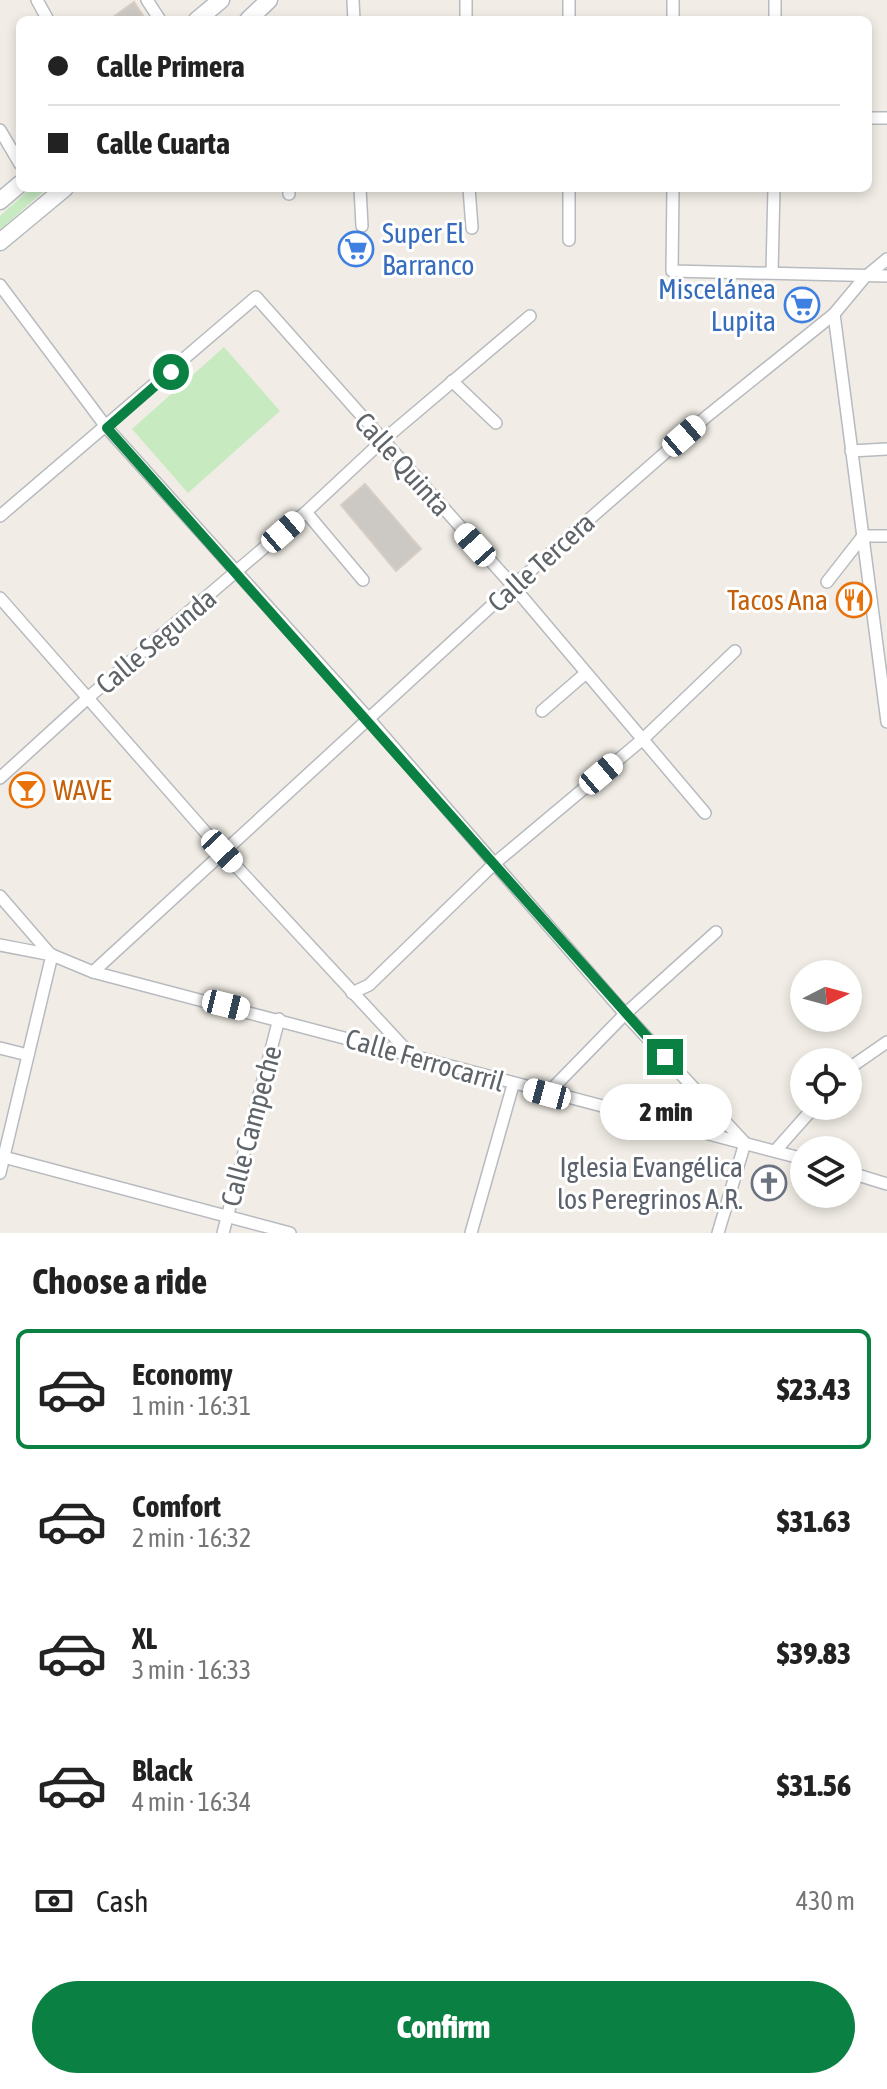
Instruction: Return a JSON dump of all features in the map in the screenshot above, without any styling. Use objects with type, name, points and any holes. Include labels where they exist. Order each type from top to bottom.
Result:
[{"type":"main road","points":[[202,16],[221,0]]},
{"type":"main road","points":[[252,16],[269,0]]},
{"type":"main road","points":[[0,201],[16,187]]},
{"type":"main road","points":[[0,242],[60,192]]},
{"type":"street","points":[[0,130],[16,157]]},
{"type":"street","points":[[360,192],[362,226]]},
{"type":"street","points":[[469,192],[472,228]]},
{"type":"street","points":[[569,192],[569,240]]},
{"type":"street","points":[[673,192],[672,271],[826,273],[864,278],[887,276]]},
{"type":"street","points":[[772,272],[774,192]]},
{"type":"street","name":"Calle Tercera","points":[[93,972],[513,586],[706,417],[834,314],[864,278],[887,259]]},
{"type":"street","points":[[0,285],[107,428],[368,718],[625,1014],[745,1143],[718,1233]]},
{"type":"street","name":"Calle Quinta","points":[[107,428],[256,297],[381,442],[513,586],[705,813]]},
{"type":"street","points":[[834,314],[887,722]]},
{"type":"street","name":"Calle Segunda","points":[[0,778],[90,696],[306,512],[381,442],[530,316]]},
{"type":"street","points":[[452,381],[496,423]]},
{"type":"street","points":[[0,516],[107,428]]},
{"type":"street","points":[[851,451],[887,449]]},
{"type":"street","points":[[306,512],[363,580]]},
{"type":"street","points":[[863,536],[887,536]]},
{"type":"street","points":[[827,582],[863,536]]},
{"type":"street","points":[[0,598],[90,696],[222,851],[411,1054]]},
{"type":"street","points":[[873,620],[887,619]]},
{"type":"street","points":[[352,993],[369,985],[495,863],[643,739],[735,651]]},
{"type":"street","points":[[542,711],[586,673]]},
{"type":"street","points":[[0,896],[52,955]]},
{"type":"street","points":[[547,1094],[625,1014],[716,932]]},
{"type":"street","points":[[0,945],[52,955]]},
{"type":"street","points":[[0,1173],[52,955]]},
{"type":"street","name":"Calle Ferrocarril","points":[[52,955],[93,972],[411,1054],[547,1094],[790,1154]]},
{"type":"street","name":"Calle Campeche","points":[[223,1233],[279,1019]]},
{"type":"street","points":[[862,1059],[887,1042]]},
{"type":"street","points":[[0,1048],[28,1055]]},
{"type":"street","points":[[471,1233],[513,1085]]},
{"type":"street","points":[[776,1150],[803,1120]]},
{"type":"street","points":[[2,1156],[290,1233]]},
{"type":"street","points":[[862,1176],[887,1184]]},
{"type":"green space","points":[[27,192],[43,192],[0,230],[0,216]]},
{"type":"green space","points":[[224,347],[280,411],[188,493],[132,429]]},
{"type":"building","points":[[134,2],[143,16],[115,16]]},
{"type":"building","points":[[365,484],[421,549],[396,571],[341,505]]},
{"type":"place","name":"Super El Barranco","points":[[356,249]]},
{"type":"place","name":"Miscelánea Lupita","points":[[802,305]]},
{"type":"place","name":"Tacos Ana","points":[[854,600]]},
{"type":"place","name":"WAVE","points":[[27,790]]},
{"type":"place","name":"Iglesia Evangélica los Peregrinos A.R.","points":[[769,1183]]},
{"type":"route","points":[[171,372],[107,428],[368,718],[665,1057]]}]
